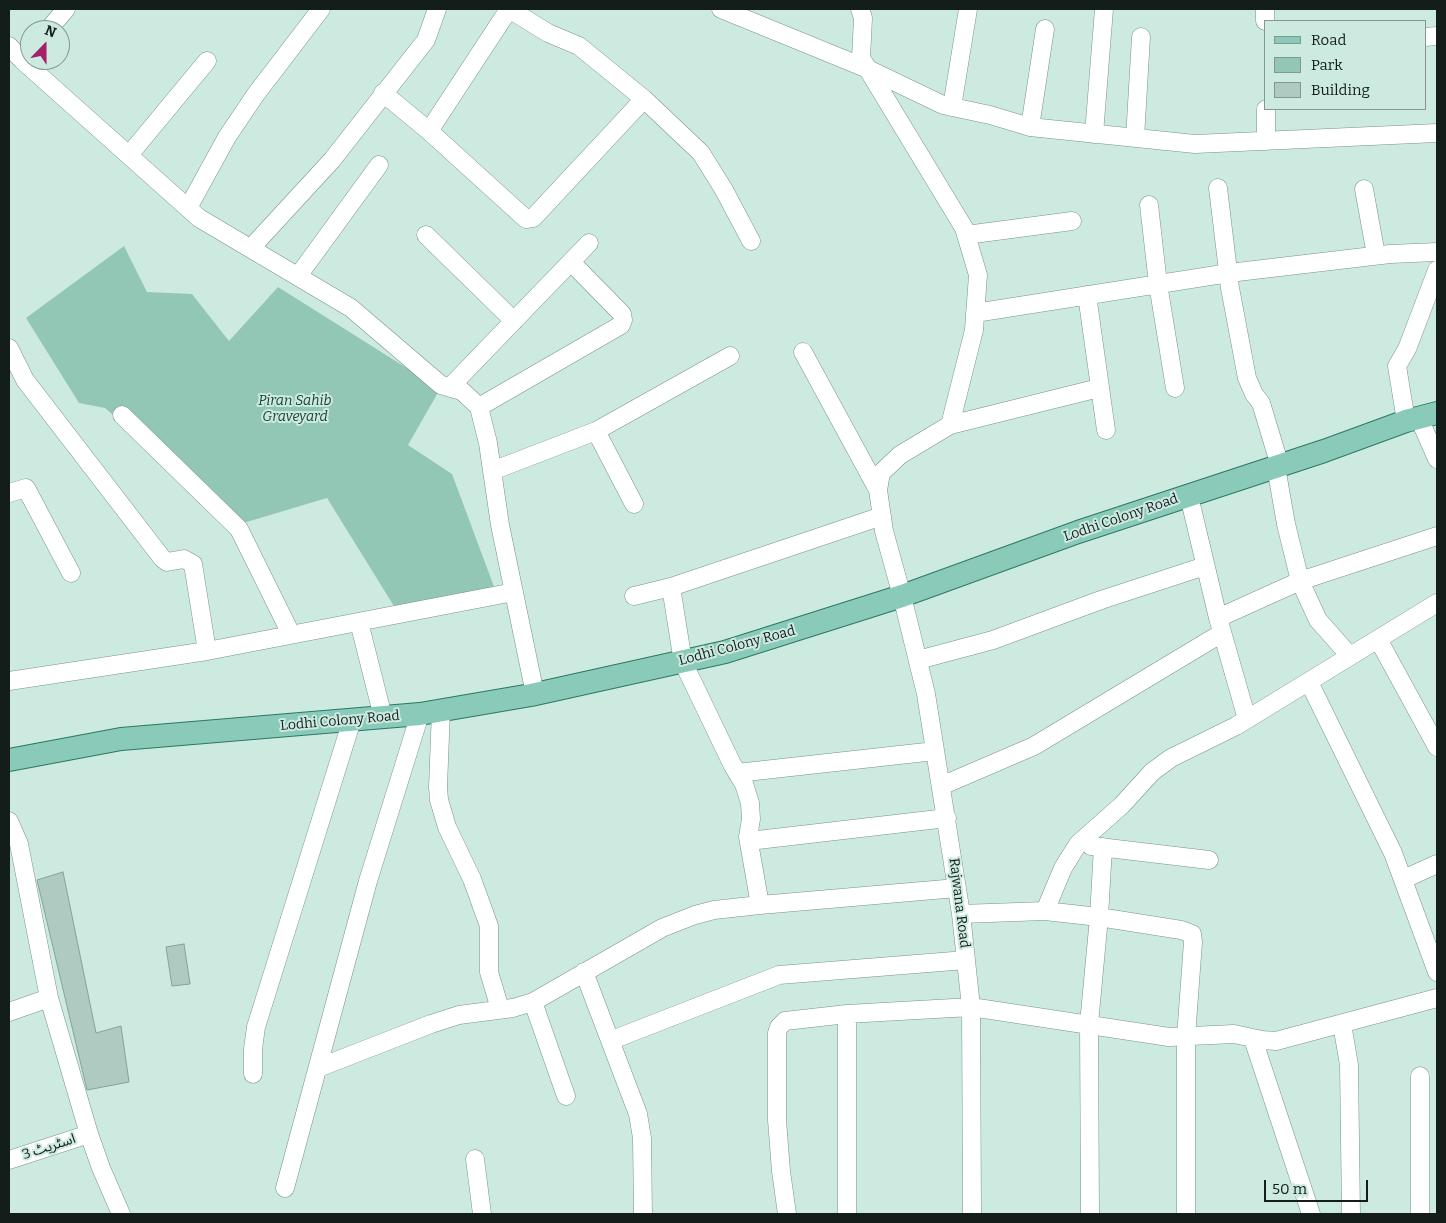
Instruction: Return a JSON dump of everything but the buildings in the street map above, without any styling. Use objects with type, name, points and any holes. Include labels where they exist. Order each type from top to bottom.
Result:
[{"type":"main road","name":"Lodhi Colony Road","points":[[9,760],[121,739],[430,712],[535,694],[725,652],[902,596],[1078,532],[1421,417]]},
{"type":"street","points":[[57,20],[66,9]]},
{"type":"street","points":[[188,208],[227,137],[256,94],[320,9]]},
{"type":"street","points":[[251,248],[332,160],[426,40],[437,9]]},
{"type":"street","points":[[429,131],[509,9],[548,33],[578,46],[644,99],[701,153],[724,190],[751,241]]},
{"type":"street","points":[[721,9],[868,69],[943,105],[1030,127],[1196,144],[1437,133]]},
{"type":"street","points":[[860,9],[862,18],[862,58],[964,228],[978,275],[974,330],[950,425]]},
{"type":"street","points":[[952,107],[968,9]]},
{"type":"street","points":[[1094,134],[1104,9]]},
{"type":"street","points":[[1030,127],[1045,29]]},
{"type":"street","points":[[1135,138],[1142,37]]},
{"type":"street","points":[[129,155],[208,61]]},
{"type":"street","points":[[41,70],[129,155],[199,218],[351,308],[441,385],[462,391],[478,407],[488,443],[500,525],[535,694]]},
{"type":"street","points":[[383,93],[429,131],[526,219],[533,218],[644,99]]},
{"type":"street","points":[[1266,110],[1266,141]]},
{"type":"street","points":[[298,276],[379,165]]},
{"type":"street","points":[[1218,188],[1229,273],[1247,378],[1261,404],[1278,466],[1286,524],[1300,581],[1318,620],[1350,656]]},
{"type":"street","points":[[1364,189],[1376,255]]},
{"type":"street","points":[[1149,205],[1158,284],[1175,388]]},
{"type":"street","points":[[966,235],[1072,221]]},
{"type":"street","points":[[426,235],[514,321]]},
{"type":"street","points":[[450,387],[589,243]]},
{"type":"street","points":[[975,313],[1229,273],[1376,255],[1437,252]]},
{"type":"street","points":[[478,407],[621,325],[623,320],[622,314],[571,262]]},
{"type":"street","points":[[1437,270],[1407,349],[1397,366],[1421,417],[1437,459]]},
{"type":"street","points":[[1087,295],[1106,430]]},
{"type":"street","points":[[9,348],[25,380],[162,558],[167,562],[184,559],[193,564],[207,651]]},
{"type":"street","points":[[803,352],[878,490]]},
{"type":"street","points":[[492,471],[596,431],[730,356]]},
{"type":"street","points":[[878,490],[881,473],[900,455],[950,425],[1099,388]]},
{"type":"street","points":[[122,415],[239,529],[291,634]]},
{"type":"street","points":[[596,431],[634,504]]},
{"type":"street","points":[[9,493],[26,488],[71,573]]},
{"type":"street","name":"Rajwana Road","points":[[878,490],[884,531],[918,660],[947,818],[961,914],[971,1007],[972,1214]]},
{"type":"street","points":[[1189,496],[1220,626],[1247,719]]},
{"type":"street","points":[[634,596],[671,587],[882,516]]},
{"type":"street","points":[[941,786],[1034,746],[1220,626],[1300,581],[1437,536]]},
{"type":"street","points":[[918,660],[993,640],[1101,600],[1205,566]]},
{"type":"street","points":[[671,587],[683,662],[744,784],[750,804],[752,819],[748,837],[760,905]]},
{"type":"street","points":[[9,681],[207,651],[514,592]]},
{"type":"street","points":[[1045,911],[1064,868],[1078,844],[1122,805],[1159,767],[1171,758],[1236,726],[1437,603]]},
{"type":"street","points":[[359,622],[383,717]]},
{"type":"street","points":[[1378,639],[1437,747]]},
{"type":"street","points":[[1309,682],[1393,853],[1437,972]]},
{"type":"street","points":[[430,712],[439,800],[447,827],[472,880],[489,926],[489,972],[500,1009]]},
{"type":"street","points":[[285,1188],[368,881],[430,712]]},
{"type":"street","points":[[253,1074],[253,1049],[256,1027],[352,720]]},
{"type":"street","points":[[737,772],[935,750]]},
{"type":"street","points":[[749,842],[947,818]]},
{"type":"street","points":[[9,821],[49,998],[89,1134],[101,1168],[122,1214]]},
{"type":"street","points":[[1078,844],[1210,860]]},
{"type":"street","points":[[1090,1214],[1089,1024],[1103,847]]},
{"type":"street","points":[[1404,879],[1437,864]]},
{"type":"street","points":[[318,1068],[458,1015],[513,1008],[533,1002],[662,928],[682,919],[714,910],[957,888]]},
{"type":"street","points":[[961,914],[1045,911],[1099,916],[1181,930],[1192,934],[1186,1037],[1186,1214]]},
{"type":"street","points":[[612,1040],[779,975],[966,960]]},
{"type":"street","points":[[584,972],[612,1040],[638,1114],[642,1138],[643,1214]]},
{"type":"street","points":[[9,1012],[49,998]]},
{"type":"street","points":[[787,1214],[777,1120],[777,1033],[781,1023],[788,1020],[847,1014],[971,1007],[1169,1037],[1234,1034],[1253,1039],[1276,1041],[1437,998]]},
{"type":"street","points":[[533,1002],[566,1096]]},
{"type":"street","points":[[847,1014],[848,1214]]},
{"type":"street","points":[[1342,1024],[1349,1065],[1351,1214]]},
{"type":"street","points":[[1253,1039],[1311,1214]]},
{"type":"street","points":[[1420,1076],[1420,1214]]},
{"type":"street","name":"اسٹریٹ 3","points":[[9,1160],[89,1134]]},
{"type":"street","points":[[475,1159],[482,1214]]},
{"type":"green space","name":"Piran Sahib Graveyard","points":[[124,246],[147,292],[192,294],[229,341],[278,287],[440,389],[408,445],[452,474],[496,592],[397,611],[327,498],[240,524],[105,408],[79,403],[26,318]]}]
